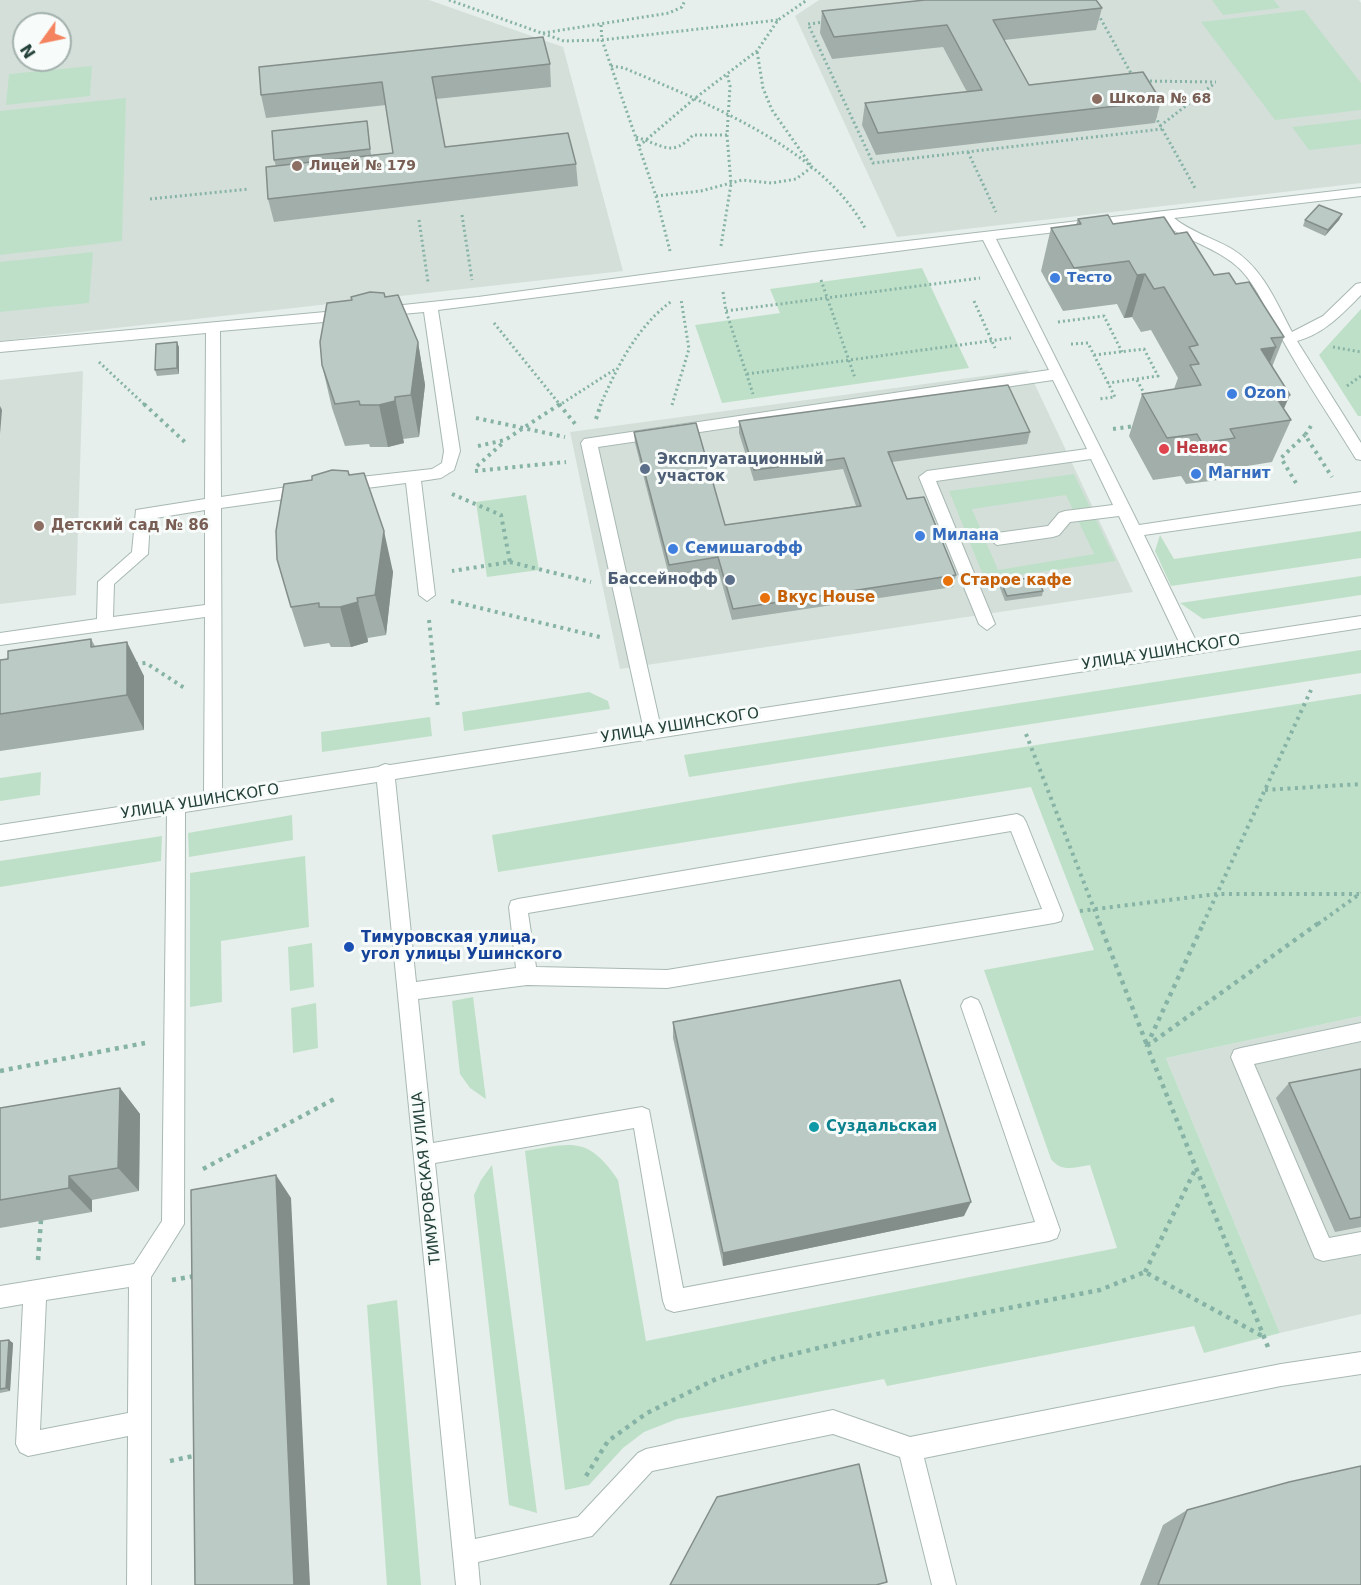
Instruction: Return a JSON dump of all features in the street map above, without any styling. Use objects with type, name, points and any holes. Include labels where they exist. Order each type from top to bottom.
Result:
[{"type":"street","points":[[0,347],[478,302],[876,248],[1361,192]]},
{"type":"street","points":[[1162,215],[1173,227],[1220,248],[1239,261],[1252,276],[1361,455]]},
{"type":"street","points":[[988,236],[1125,509],[1191,649]]},
{"type":"street","points":[[1288,338],[1305,335],[1320,328],[1361,287]]},
{"type":"street","points":[[105,624],[106,582],[140,554],[142,514],[436,474],[449,465],[452,451],[430,306]]},
{"type":"street","points":[[213,328],[213,800]]},
{"type":"street","points":[[653,730],[589,442],[1058,374]]},
{"type":"street","points":[[987,624],[927,477],[1096,453]]},
{"type":"street","points":[[413,477],[427,595]]},
{"type":"street","points":[[1135,531],[1361,498]]},
{"type":"street","points":[[997,539],[1053,531],[1065,517],[1125,509]]},
{"type":"street","points":[[0,639],[212,610]]},
{"type":"street","name":"УЛИЦА УШИНСКОГО","points":[[0,833],[385,771],[1361,622]]},
{"type":"street","name":"ТИМУРОВСКАЯ УЛИЦА","points":[[385,771],[468,1585]]},
{"type":"street","points":[[139,1585],[140,1274],[173,1224],[176,806]]},
{"type":"street","points":[[408,992],[481,980],[527,976],[667,979],[1054,915],[1017,822],[518,907],[527,976]]},
{"type":"street","points":[[424,1155],[642,1117],[674,1301],[1049,1230],[971,1006]]},
{"type":"street","points":[[1361,1032],[1241,1057],[1323,1250],[1361,1243]]},
{"type":"street","points":[[0,1297],[140,1274]]},
{"type":"street","points":[[35,1290],[28,1444],[139,1422]]},
{"type":"street","points":[[465,1553],[584,1528],[646,1461],[833,1422],[910,1449],[1281,1375],[1361,1363]]},
{"type":"street","points":[[910,1449],[944,1585]]},
{"type":"path","points":[[449,0],[564,41],[602,40],[778,20]]},
{"type":"path","points":[[542,33],[669,13],[682,7],[685,0]]},
{"type":"path","points":[[639,146],[647,142],[694,99],[757,51],[778,20],[807,0]]},
{"type":"path","points":[[831,22],[808,24],[873,163],[1161,128],[1216,82],[1135,80],[1096,10]]},
{"type":"path","points":[[601,25],[602,40],[656,196],[677,275]]},
{"type":"path","points":[[757,51],[763,88],[772,110],[812,167]]},
{"type":"path","points":[[611,66],[624,68],[728,112],[812,167],[836,187],[855,210],[876,248]]},
{"type":"path","points":[[1150,108],[1208,210]]},
{"type":"path","points":[[636,137],[674,149],[681,148],[693,135],[727,135]]},
{"type":"path","points":[[968,152],[1007,233]]},
{"type":"path","points":[[656,196],[701,191],[742,180],[772,183],[796,179],[812,167]]},
{"type":"path","points":[[150,199],[249,189]]},
{"type":"path","points":[[462,215],[478,302],[589,442]]},
{"type":"path","points":[[418,220],[430,306]]},
{"type":"path","points":[[813,256],[863,402]]},
{"type":"path","points":[[726,311],[1009,274]]},
{"type":"path","points":[[589,442],[598,411],[617,368],[634,341],[668,303],[680,297],[689,350],[664,430]]},
{"type":"path","points":[[974,302],[995,348]]},
{"type":"path","points":[[1091,400],[1115,397],[1088,343],[1063,345],[1052,322],[1104,316],[1122,352]]},
{"type":"path","points":[[747,374],[1056,333]]},
{"type":"path","points":[[74,340],[188,444]]},
{"type":"path","points":[[1094,355],[1144,349],[1158,376],[1108,383]]},
{"type":"path","points":[[593,460],[470,472],[505,440],[617,368]]},
{"type":"path","points":[[1137,380],[1150,405]]},
{"type":"path","points":[[447,412],[589,442]]},
{"type":"path","points":[[1297,483],[1281,458],[1305,435],[1316,418]]},
{"type":"path","points":[[1106,430],[1138,425]]},
{"type":"path","points":[[1305,435],[1333,478],[1324,480]]},
{"type":"path","points":[[452,451],[505,440]]},
{"type":"path","points":[[413,477],[501,516],[510,562]]},
{"type":"path","points":[[1285,485],[1306,482]]},
{"type":"path","points":[[424,576],[510,562],[622,590]]},
{"type":"path","points":[[438,708],[427,595],[634,645]]},
{"type":"path","points":[[124,665],[146,663],[213,707]]},
{"type":"path","points":[[1026,734],[1147,1046],[1311,690]]},
{"type":"path","points":[[1265,790],[1361,784]]},
{"type":"path","points":[[1054,915],[1217,894],[1360,894]]},
{"type":"path","points":[[0,1071],[175,1037]]},
{"type":"path","points":[[173,1185],[336,1098]]},
{"type":"path","points":[[580,1486],[608,1441],[647,1413],[716,1379],[773,1359],[861,1338],[1100,1290],[1145,1272],[1196,1167]]},
{"type":"path","points":[[35,1290],[41,1220]]},
{"type":"path","points":[[1145,1272],[1264,1337]]},
{"type":"path","points":[[139,1466],[203,1454]]},
{"type":"shaded area","name":"Лицей № 179","points":[[0,0],[429,0],[563,47],[623,271],[0,341]]},
{"type":"shaded area","name":"Школа № 68","points":[[819,0],[1359,0],[1361,3],[1361,183],[897,237],[795,16]]},
{"type":"shaded area","points":[[1028,370],[1133,592],[620,669],[570,432]]},
{"type":"shaded area","name":"Детский сад № 86","points":[[83,371],[76,595],[0,604],[0,380]]},
{"type":"shaded area","points":[[1361,1016],[1361,1314],[1280,1333],[1166,1058]]},
{"type":"green space","points":[[1212,0],[1274,0],[1280,8],[1223,15]]},
{"type":"green space","points":[[1304,10],[1361,83],[1361,110],[1275,120],[1201,22]]},
{"type":"green space","points":[[92,66],[90,96],[6,105],[9,74],[72,72],[72,68]]},
{"type":"green space","points":[[126,98],[122,241],[0,255],[0,111]]},
{"type":"green space","points":[[1361,119],[1361,144],[1309,150],[1292,127]]},
{"type":"green space","points":[[93,252],[89,303],[0,312],[0,262]]},
{"type":"green space","points":[[922,268],[969,368],[722,403],[695,325],[780,313],[770,289]]},
{"type":"green space","points":[[1361,309],[1361,416],[1358,416],[1319,355]]},
{"type":"green space","points":[[1074,474],[1116,561],[985,580],[949,491]],"holes":[[[1066,495],[1094,554],[998,570],[972,509]]]},
{"type":"green space","points":[[526,495],[539,570],[487,577],[476,502]]},
{"type":"green space","points":[[1361,531],[1361,558],[1171,586],[1155,551],[1160,535],[1174,559]]},
{"type":"green space","points":[[1361,576],[1361,595],[1203,619],[1180,603]]},
{"type":"green space","points":[[1361,650],[1361,673],[689,777],[684,755]]},
{"type":"green space","points":[[589,692],[608,701],[610,709],[464,731],[462,712]]},
{"type":"green space","points":[[1361,694],[1361,1016],[1166,1058],[1280,1333],[1204,1353],[1194,1326],[887,1386],[884,1379],[677,1419],[644,1432],[623,1448],[589,1485],[565,1490],[525,1151],[568,1145],[588,1149],[598,1156],[618,1180],[646,1341],[1117,1248],[1090,1165],[1064,1168],[1051,1159],[984,970],[1094,950],[1031,787],[498,872],[492,835],[795,783]]},
{"type":"green space","points":[[430,717],[432,736],[322,752],[321,732]]},
{"type":"green space","points":[[41,772],[40,795],[0,801],[0,778]]},
{"type":"green space","points":[[292,815],[293,840],[189,857],[188,833]]},
{"type":"green space","points":[[162,836],[161,861],[0,887],[0,861]]},
{"type":"green space","points":[[305,856],[309,927],[221,941],[222,1002],[190,1007],[190,873]]},
{"type":"green space","points":[[312,943],[314,987],[290,991],[288,947]]},
{"type":"green space","points":[[473,997],[486,1099],[470,1088],[460,1074],[452,1001]]},
{"type":"green space","points":[[316,1003],[318,1048],[293,1053],[291,1008]]},
{"type":"green space","points":[[492,1165],[537,1513],[509,1505],[474,1195]]},
{"type":"green space","points":[[397,1300],[421,1585],[387,1585],[367,1305]]},
{"type":"building","points":[[925,0],[1096,0],[1102,8],[993,20],[1029,85],[1143,72],[1161,101],[878,133],[865,103],[982,90],[947,25],[834,37],[822,11]]},
{"type":"building","points":[[543,37],[550,64],[432,77],[445,147],[568,133],[576,164],[268,199],[266,167],[393,153],[382,82],[261,95],[259,67]]},
{"type":"building","points":[[367,121],[370,149],[274,160],[272,131]]},
{"type":"building","points":[[1319,205],[1342,214],[1328,230],[1305,220]]},
{"type":"building","points":[[1108,215],[1113,224],[1164,217],[1175,234],[1187,232],[1214,275],[1229,273],[1236,284],[1249,282],[1284,337],[1271,338],[1276,347],[1261,349],[1290,395],[1276,397],[1291,420],[1230,429],[1235,438],[1202,443],[1197,434],[1167,438],[1142,394],[1201,385],[1190,365],[1199,364],[1189,347],[1198,345],[1164,287],[1154,289],[1145,274],[1137,275],[1129,261],[1074,268],[1051,228],[1081,224],[1078,219]]},
{"type":"building","points":[[370,292],[384,293],[385,297],[398,295],[418,342],[411,395],[395,397],[395,401],[379,405],[360,405],[359,401],[335,404],[322,365],[320,342],[327,303],[352,300],[351,297]]},
{"type":"building","points":[[177,342],[177,368],[155,370],[156,344]]},
{"type":"building","points":[[1008,385],[1030,432],[888,452],[907,499],[924,497],[956,575],[733,609],[718,557],[669,565],[634,432],[696,423],[725,525],[861,506],[844,458],[754,470],[739,421]]},
{"type":"building","points":[[332,470],[348,471],[349,475],[364,473],[384,531],[375,595],[357,598],[358,602],[340,607],[319,607],[319,603],[291,607],[277,559],[276,531],[284,484],[312,480],[312,476]]},
{"type":"building","points":[[1037,577],[1043,591],[1007,596],[1001,582]]},
{"type":"building","points":[[91,639],[91,647],[127,642],[127,695],[0,714],[0,660],[8,659],[8,651]]},
{"type":"building","name":"Суздальская","points":[[900,980],[971,1202],[723,1253],[673,1022]]},
{"type":"building","points":[[1361,1069],[1361,1217],[1350,1219],[1289,1083]]},
{"type":"building","points":[[120,1088],[118,1168],[69,1176],[69,1188],[0,1200],[0,1108]]},
{"type":"building","points":[[276,1175],[294,1585],[195,1585],[191,1190]]},
{"type":"building","points":[[9,1340],[6,1388],[0,1389],[0,1341]]},
{"type":"building","points":[[859,1464],[887,1582],[876,1585],[670,1585],[717,1497]]},
{"type":"building","points":[[1361,1466],[1361,1585],[1158,1585],[1187,1510],[1289,1482]]},
{"type":"place","name":"Школа № 68","points":[[1097,99]]},
{"type":"place","name":"Лицей № 179","points":[[297,166]]},
{"type":"place","name":"Тесто","points":[[1055,278]]},
{"type":"place","name":"Ozon","points":[[1232,394]]},
{"type":"place","name":"Невис","points":[[1164,449]]},
{"type":"place","name":"Эксплуатационный участок","points":[[645,469]]},
{"type":"place","name":"Магнит","points":[[1196,474]]},
{"type":"place","name":"Детский сад № 86","points":[[39,526]]},
{"type":"place","name":"Милана","points":[[920,536]]},
{"type":"place","name":"Семишагофф","points":[[673,549]]},
{"type":"place","name":"Бассейнофф","points":[[730,580]]},
{"type":"place","name":"Старое кафе","points":[[948,581]]},
{"type":"place","name":"Вкус House","points":[[765,598]]},
{"type":"place","name":"Тимуровская улица, угол улицы Ушинского","points":[[349,947]]},
{"type":"place","name":"Суздальская","points":[[814,1127]]}]
